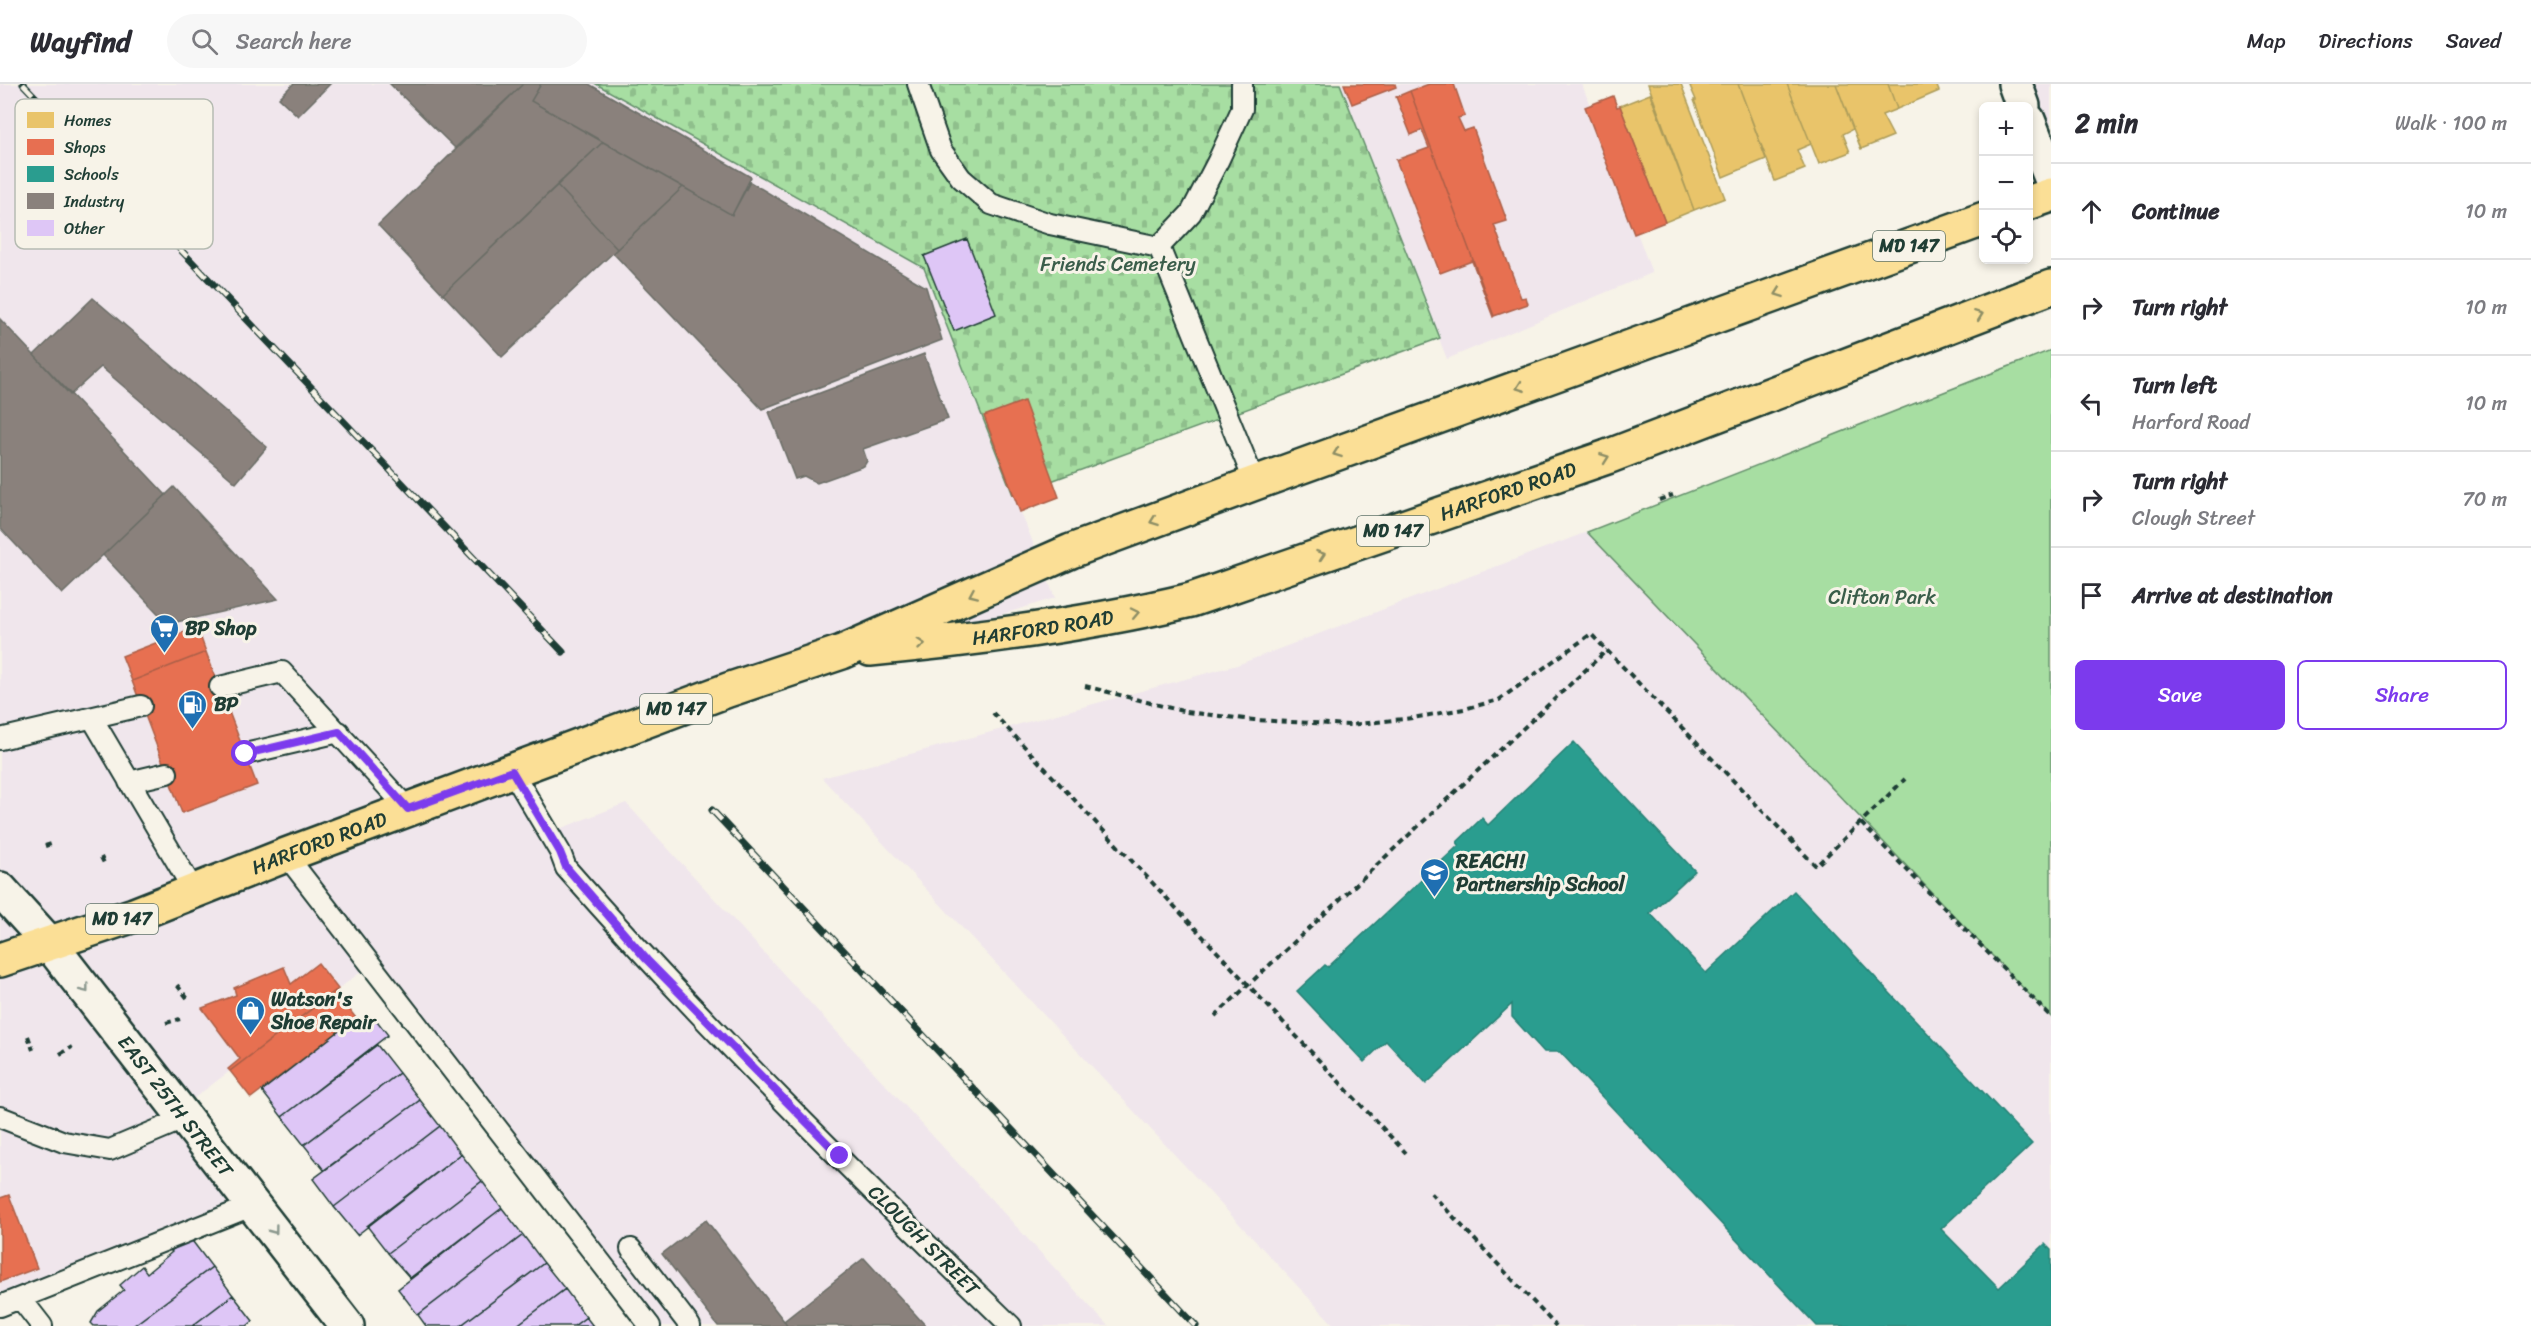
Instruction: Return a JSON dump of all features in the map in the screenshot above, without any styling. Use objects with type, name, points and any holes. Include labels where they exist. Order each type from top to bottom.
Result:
[{"type":"main road","points":[[2014,84],[2021,102]]},
{"type":"main road","points":[[2033,133],[2051,178]]},
{"type":"main road","points":[[2033,201],[2051,195]]},
{"type":"main road","name":"HARFORD ROAD","points":[[0,960],[194,891],[728,690],[842,652],[1071,551],[1979,220]]},
{"type":"main road","name":"HARFORD ROAD","points":[[842,652],[941,643],[1133,614],[1191,600],[1607,457],[2051,287]]},
{"type":"main road","name":"EAST 25TH STREET","points":[[0,889],[50,943],[347,1326]]},
{"type":"lane","points":[[918,84],[940,150],[961,178],[991,204],[1050,224],[1159,246]]},
{"type":"lane","points":[[1159,246],[1191,213],[1218,161],[1242,109],[1242,84]]},
{"type":"lane","points":[[1159,246],[1255,483]]},
{"type":"lane","points":[[220,687],[282,672],[408,809]]},
{"type":"lane","points":[[0,739],[141,706]]},
{"type":"lane","points":[[92,718],[194,891]]},
{"type":"lane","points":[[245,754],[339,732]]},
{"type":"lane","name":"CLOUGH STREET","points":[[512,771],[560,852],[566,867],[647,960],[907,1225],[1011,1326]]},
{"type":"lane","points":[[129,782],[167,772]]},
{"type":"lane","points":[[286,855],[650,1326]]},
{"type":"lane","points":[[0,1117],[64,1142],[110,1150],[186,1118]]},
{"type":"lane","points":[[0,1306],[254,1205]]},
{"type":"lane","points":[[631,1249],[690,1326]]},
{"type":"lane","points":[[21,1299],[42,1326]]},
{"type":"path","points":[[1659,500],[1673,495]]},
{"type":"path","points":[[1085,686],[1186,712],[1254,720],[1350,725],[1412,718],[1499,700],[1591,634],[1816,866],[1905,779]]},
{"type":"path","points":[[1215,1016],[1607,650]]},
{"type":"path","points":[[993,713],[1406,1153]]},
{"type":"path","points":[[1861,823],[2051,1017]]},
{"type":"path","points":[[45,846],[54,843]]},
{"type":"path","points":[[101,857],[105,865]]},
{"type":"path","points":[[177,986],[188,999]]},
{"type":"path","points":[[166,1023],[180,1019]]},
{"type":"path","points":[[28,1036],[33,1050]]},
{"type":"path","points":[[60,1054],[72,1047]]},
{"type":"path","points":[[1431,1193],[1556,1326]]},
{"type":"shaded area","points":[[0,84],[596,84],[924,268],[1055,598],[747,694],[527,778],[554,831],[626,803],[1108,1326],[650,1326],[378,959],[185,1105],[258,1199],[0,1297]]},
{"type":"shaded area","points":[[1340,84],[1582,84],[1652,273],[1447,359]]},
{"type":"shaded area","points":[[2025,84],[2051,84],[2051,124],[2042,128]]},
{"type":"shaded area","name":"REACH! Partnership School","points":[[1587,532],[2051,1017],[2051,1326],[1335,1326],[822,778],[1237,665]]},
{"type":"green space","name":"Friends Cemetery","points":[[596,84],[1340,84],[1440,338],[1013,495],[924,268]]},
{"type":"green space","name":"Clifton Park","points":[[2051,350],[2051,1017],[1587,532]]},
{"type":"building: Homes","points":[[1648,84],[1681,84],[1725,198],[1694,210]]},
{"type":"building: Homes","points":[[1693,84],[1738,84],[1766,159],[1723,177],[1694,100],[1696,100],[1690,86]]},
{"type":"building: Homes","points":[[1738,84],[1787,84],[1811,144],[1797,150],[1805,169],[1775,181]]},
{"type":"building: Homes","points":[[1787,84],[1836,84],[1853,129],[1843,134],[1850,152],[1819,164]]},
{"type":"building: Homes","points":[[1836,84],[1888,84],[1897,109],[1882,115],[1893,136],[1861,149]]},
{"type":"building: Homes","points":[[1888,84],[1936,84],[1939,91],[1897,109]]},
{"type":"building: Homes","points":[[1650,94],[1694,210],[1665,222],[1620,106]]},
{"type":"building: Shops","points":[[1344,84],[1395,84],[1396,87],[1352,104]]},
{"type":"building: Shops","points":[[1429,84],[1454,84],[1465,116],[1458,118],[1464,131],[1473,128],[1507,221],[1494,225],[1521,298],[1526,297],[1528,304],[1494,316],[1410,91]]},
{"type":"building: Shops","points":[[1410,91],[1493,317],[1472,261],[1440,273],[1396,160],[1429,148],[1422,130],[1411,135],[1396,97]]},
{"type":"building: Shops","points":[[1613,96],[1617,107],[1620,106],[1665,222],[1634,234],[1585,107]]},
{"type":"building: Shops","points":[[1024,401],[1059,497],[1020,512],[984,416]]},
{"type":"building: Shops","name":"BP Shop","points":[[197,627],[206,652],[132,681],[122,656]]},
{"type":"building: Shops","name":"BP","points":[[206,652],[257,785],[182,813],[132,681]]},
{"type":"building: Shops","name":"Watson's Shoe Repair","points":[[318,963],[338,989],[230,1071],[228,1069],[240,1059],[202,1008],[236,995],[234,988],[284,967],[291,984]]},
{"type":"building: Shops","points":[[335,991],[356,1018],[251,1098],[230,1071]]},
{"type":"building: Shops","points":[[9,1195],[37,1268],[0,1282],[0,1198]]},
{"type":"building: Schools","name":"REACH! Partnership School","points":[[1574,742],[1695,871],[1650,913],[1706,973],[1794,891],[2032,1144],[1941,1229],[1999,1288],[2045,1244],[2051,1250],[2051,1326],[1817,1326],[1560,1052],[1544,1052],[1512,1017],[1512,1004],[1426,1084],[1386,1041],[1364,1062],[1297,991],[1325,965],[1328,967],[1459,845],[1457,842],[1482,818],[1488,825]]},
{"type":"building: Industry","points":[[293,84],[330,84],[298,116],[279,98]]},
{"type":"building: Industry","points":[[390,84],[523,84],[455,148]]},
{"type":"building: Industry","points":[[523,84],[541,84],[531,101],[603,142],[443,294],[378,225]]},
{"type":"building: Industry","points":[[541,84],[589,84],[751,177],[732,215],[531,101]]},
{"type":"building: Industry","points":[[603,142],[683,187],[617,249],[557,185]]},
{"type":"building: Industry","points":[[750,182],[926,287],[942,340],[762,409],[613,253],[683,187],[732,215]]},
{"type":"building: Industry","points":[[557,185],[617,249],[502,357],[443,294]]},
{"type":"building: Industry","points":[[93,298],[267,447],[236,483],[101,367],[70,395],[34,355]]},
{"type":"building: Industry","points":[[0,319],[166,495],[62,594],[0,528]]},
{"type":"building: Industry","points":[[924,354],[948,419],[863,449],[867,461],[864,466],[817,483],[804,476],[795,479],[769,412]]},
{"type":"building: Industry","points":[[174,487],[278,599],[168,624],[103,555]]},
{"type":"building: Industry","points":[[706,1220],[787,1326],[718,1326],[662,1254]]},
{"type":"building: Industry","points":[[864,1258],[926,1326],[787,1326],[784,1321]]},
{"type":"building: Other","points":[[967,239],[996,314],[954,331],[924,256]]},
{"type":"building: Other","points":[[374,1017],[388,1035],[282,1117],[262,1091],[356,1018],[361,1026]]},
{"type":"building: Other","points":[[377,1045],[399,1073],[304,1145],[282,1117]]},
{"type":"building: Other","points":[[399,1073],[420,1100],[324,1170],[304,1145]]},
{"type":"building: Other","points":[[420,1100],[440,1126],[334,1207],[313,1179]]},
{"type":"building: Other","points":[[440,1126],[461,1154],[357,1235],[334,1207]]},
{"type":"building: Other","points":[[461,1154],[482,1181],[388,1253],[367,1226]]},
{"type":"building: Other","points":[[482,1181],[502,1208],[410,1278],[388,1253]]},
{"type":"building: Other","points":[[502,1208],[523,1235],[418,1315],[398,1289]]},
{"type":"building: Other","points":[[523,1235],[544,1263],[460,1326],[426,1326],[418,1315]]},
{"type":"building: Other","points":[[190,1238],[212,1267],[133,1326],[94,1326],[91,1323],[98,1311],[124,1290],[120,1285],[142,1266],[147,1273],[171,1251]]},
{"type":"building: Other","points":[[544,1263],[565,1289],[516,1326],[460,1326]]},
{"type":"building: Other","points":[[212,1267],[233,1295],[192,1326],[133,1326]]},
{"type":"building: Other","points":[[565,1289],[586,1317],[574,1326],[516,1326]]},
{"type":"building: Other","points":[[233,1295],[253,1321],[247,1326],[192,1326]]},
{"type":"building: Other","points":[[586,1317],[593,1326],[574,1326]]},
{"type":"railway","points":[[23,84],[37,99]]},
{"type":"railway","points":[[180,249],[563,652]]},
{"type":"railway","points":[[712,810],[1196,1326]]},
{"type":"place","name":"BP Shop","points":[[164,654]]},
{"type":"place","name":"BP","points":[[193,730]]},
{"type":"place","name":"REACH! Partnership School","points":[[1435,898]]},
{"type":"place","name":"Watson's Shoe Repair","points":[[250,1036]]},
{"type":"route","points":[[245,754],[339,732],[408,809],[512,771],[560,852],[566,867],[647,960],[840,1156]]}]
